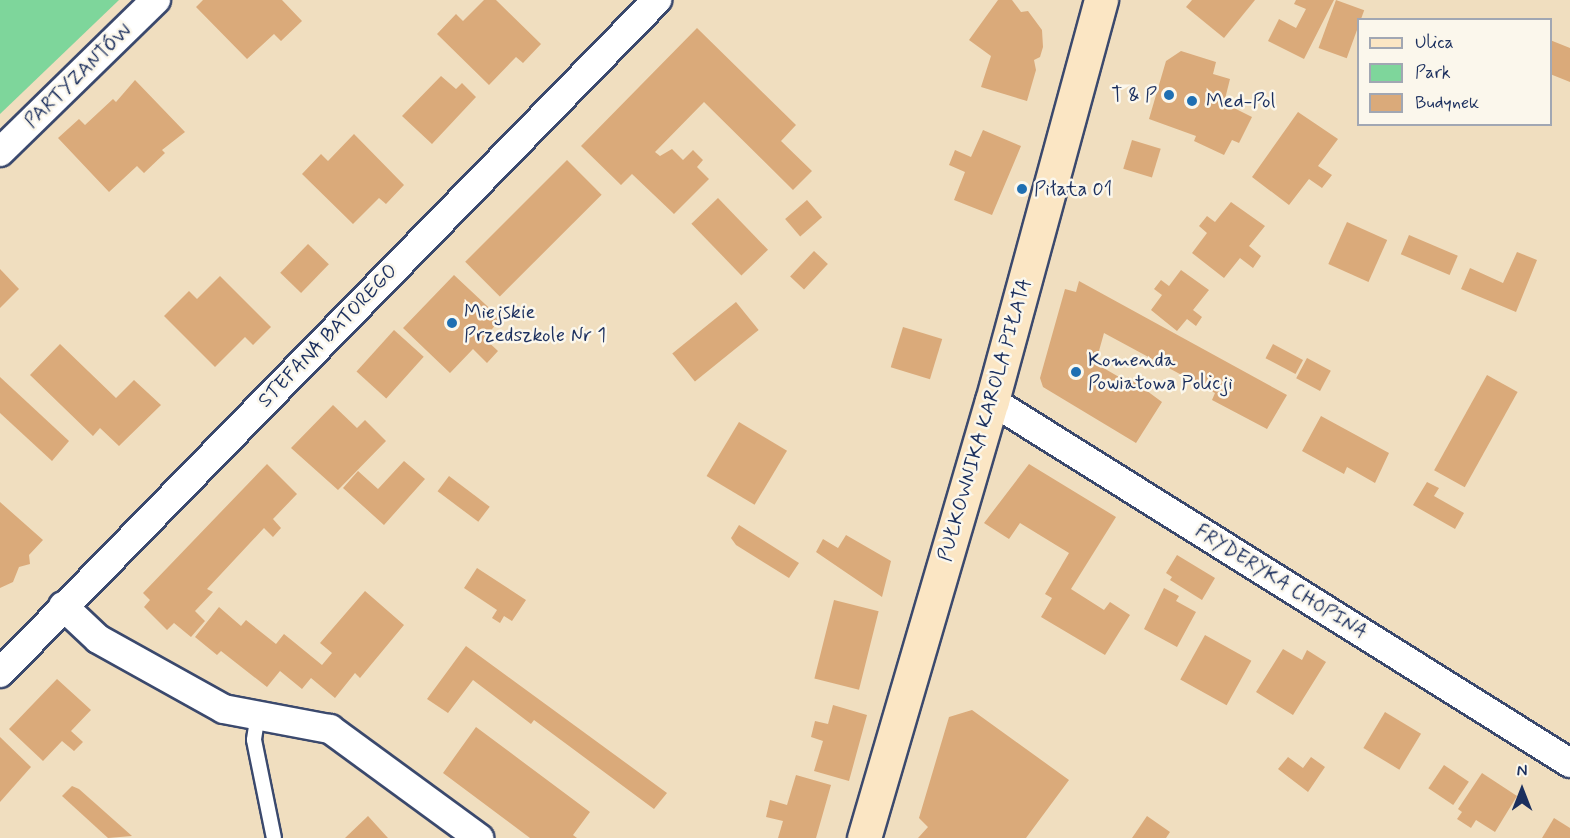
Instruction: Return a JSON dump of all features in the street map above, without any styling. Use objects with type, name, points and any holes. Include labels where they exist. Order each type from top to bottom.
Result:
[{"type":"street","name":"PARTYZANTÓW","points":[[0,152],[156,0]]},
{"type":"street","name":"STEFANA BATOREGO","points":[[0,673],[657,0]]},
{"type":"street","name":"PUŁKOWNIKA KAROLA PIŁATA","points":[[864,838],[992,401],[1101,0]]},
{"type":"street","name":"FRYDERYKA CHOPINA","points":[[992,401],[1570,763]]},
{"type":"street","points":[[63,606],[98,639],[224,709],[330,729],[478,838]]},
{"type":"lane","points":[[258,714],[254,740],[274,838]]},
{"type":"green space","points":[[0,0],[119,0],[0,114]]},
{"type":"building","points":[[203,0],[282,0],[302,21],[281,41],[274,34],[247,59],[196,7]]},
{"type":"building","points":[[484,0],[496,0],[541,44],[523,63],[516,57],[489,85],[437,34],[456,14],[463,21]]},
{"type":"building","points":[[998,0],[1012,0],[1021,12],[1028,11],[1042,30],[1043,47],[1040,57],[1034,60],[1036,70],[1027,101],[981,87],[991,56],[969,40]]},
{"type":"building","points":[[1192,0],[1255,0],[1224,38],[1186,7]]},
{"type":"building","points":[[1296,0],[1334,0],[1304,59],[1268,41],[1279,19],[1296,28],[1306,9],[1294,4]]},
{"type":"building","points":[[1336,0],[1364,10],[1361,18],[1357,18],[1357,30],[1347,58],[1319,48]]},
{"type":"building","points":[[697,28],[796,125],[781,141],[812,171],[793,190],[704,102],[655,152],[660,156],[672,149],[683,160],[693,150],[703,160],[697,167],[709,179],[674,214],[632,174],[621,185],[581,146]]},
{"type":"building","points":[[1552,41],[1570,48],[1570,82],[1552,75]]},
{"type":"building","points":[[1181,51],[1216,62],[1213,74],[1230,79],[1224,103],[1252,117],[1239,143],[1232,140],[1224,155],[1194,141],[1196,136],[1149,119],[1166,61]]},
{"type":"building","points":[[441,76],[456,89],[462,83],[476,97],[432,144],[402,116]]},
{"type":"building","points":[[135,80],[185,132],[162,150],[165,153],[144,173],[137,166],[109,192],[58,138],[79,119],[85,125],[113,99],[116,102]]},
{"type":"building","points":[[1298,112],[1338,139],[1318,166],[1332,175],[1322,188],[1309,179],[1289,205],[1252,177]]},
{"type":"building","points":[[983,130],[1021,146],[992,215],[954,200],[965,172],[949,165],[955,150],[971,157]]},
{"type":"building","points":[[354,134],[404,185],[386,204],[379,198],[353,224],[302,174],[321,154],[328,161]]},
{"type":"building","points":[[1132,140],[1161,149],[1152,177],[1123,169]]},
{"type":"building","points":[[567,160],[602,195],[500,296],[465,262]]},
{"type":"building","points":[[718,198],[768,250],[741,275],[691,224]]},
{"type":"building","points":[[807,200],[822,217],[800,236],[785,219]]},
{"type":"building","points":[[1231,202],[1265,226],[1249,246],[1261,256],[1253,268],[1240,258],[1224,278],[1192,253],[1207,233],[1199,226],[1207,216],[1215,222]]},
{"type":"building","points":[[1347,222],[1387,240],[1368,282],[1328,264]]},
{"type":"building","points":[[1409,235],[1458,256],[1450,275],[1401,254]]},
{"type":"building","points":[[308,244],[329,264],[301,293],[280,273]]},
{"type":"building","points":[[814,251],[828,264],[804,290],[790,277]]},
{"type":"building","points":[[1517,252],[1537,260],[1516,312],[1461,289],[1470,268],[1503,283]]},
{"type":"building","points":[[0,269],[19,289],[0,308]]},
{"type":"building","points":[[1181,270],[1209,290],[1193,310],[1202,317],[1196,326],[1187,319],[1177,331],[1151,310],[1162,295],[1154,289],[1161,280],[1169,286]]},
{"type":"building","name":"Miejskie Przedszkole Nr 1","points":[[454,275],[501,319],[484,338],[498,351],[487,363],[473,349],[450,373],[403,328]]},
{"type":"building","points":[[220,276],[271,327],[253,345],[245,337],[215,367],[164,316],[189,291],[197,299]]},
{"type":"building","points":[[1079,281],[1287,395],[1267,429],[1212,400],[1215,393],[1104,333],[1097,358],[1100,366],[1126,381],[1128,377],[1162,402],[1136,443],[1043,387],[1040,378],[1065,289],[1076,292]]},
{"type":"building","points":[[736,302],[759,330],[695,382],[672,354]]},
{"type":"building","points":[[903,327],[942,339],[930,379],[891,367]]},
{"type":"building","points":[[394,330],[424,357],[386,398],[357,372]]},
{"type":"building","points":[[60,344],[116,398],[134,380],[161,405],[119,446],[100,428],[93,436],[30,375]]},
{"type":"building","points":[[1273,344],[1303,360],[1296,374],[1265,358]]},
{"type":"building","points":[[1307,358],[1331,371],[1320,391],[1296,378]]},
{"type":"building","points":[[1487,375],[1518,392],[1465,487],[1434,470]]},
{"type":"building","points":[[0,377],[69,441],[52,461],[0,413]]},
{"type":"building","points":[[333,405],[357,428],[365,420],[386,441],[338,490],[291,448]]},
{"type":"building","points":[[1321,416],[1389,453],[1375,483],[1347,467],[1344,474],[1302,451]]},
{"type":"building","points":[[739,422],[787,451],[755,505],[707,476]]},
{"type":"building","points":[[404,461],[425,479],[384,525],[343,488],[358,471],[378,489]]},
{"type":"building","points":[[267,464],[297,494],[273,519],[281,528],[273,537],[264,528],[207,589],[213,592],[195,611],[205,621],[191,637],[174,623],[167,630],[144,607],[150,600],[143,593]]},
{"type":"building","points":[[1029,464],[1116,517],[1071,589],[1104,610],[1110,602],[1130,615],[1105,655],[1041,617],[1052,598],[1045,594],[1069,553],[1020,523],[1009,539],[984,523]]},
{"type":"building","points":[[449,476],[490,507],[478,522],[438,491]]},
{"type":"building","points":[[1427,482],[1439,488],[1434,496],[1464,513],[1455,529],[1413,505]]},
{"type":"building","points":[[0,502],[43,540],[29,555],[30,564],[19,567],[13,582],[0,588]]},
{"type":"building","points":[[739,525],[799,563],[789,578],[736,545],[731,538]]},
{"type":"building","points":[[846,535],[891,561],[882,597],[816,552],[823,539],[838,548]]},
{"type":"building","points":[[1177,555],[1215,578],[1202,600],[1170,580],[1172,577],[1166,573]]},
{"type":"building","points":[[477,568],[526,600],[512,621],[504,616],[500,623],[492,618],[497,610],[464,588]]},
{"type":"building","points":[[1164,588],[1179,596],[1176,601],[1196,612],[1177,647],[1144,629]]},
{"type":"building","points":[[365,591],[404,625],[360,678],[355,673],[335,698],[311,678],[302,689],[280,671],[267,687],[221,651],[217,655],[195,637],[219,607],[241,626],[246,620],[276,644],[284,634],[322,665],[332,653],[320,643]]},
{"type":"building","points":[[834,600],[879,611],[859,690],[814,679]]},
{"type":"building","points":[[1205,635],[1251,661],[1227,705],[1180,680]]},
{"type":"building","points":[[466,646],[667,793],[654,809],[534,720],[531,724],[473,680],[448,713],[427,699]]},
{"type":"building","points":[[1283,649],[1302,660],[1307,650],[1326,662],[1293,715],[1256,692]]},
{"type":"building","points":[[57,679],[91,710],[71,731],[83,742],[74,751],[62,741],[43,761],[9,729]]},
{"type":"building","points":[[833,705],[867,715],[849,781],[814,771],[823,741],[811,737],[815,721],[828,724]]},
{"type":"building","points":[[972,710],[1069,780],[1026,838],[918,838],[928,827],[919,818],[949,717]]},
{"type":"building","points":[[1385,712],[1421,734],[1399,770],[1363,748]]},
{"type":"building","points":[[476,727],[590,812],[573,835],[577,838],[530,838],[443,773]]},
{"type":"building","points":[[0,737],[31,767],[0,802]]},
{"type":"building","points":[[1288,757],[1303,768],[1311,757],[1325,767],[1308,792],[1278,769]]},
{"type":"building","points":[[1444,765],[1469,782],[1453,805],[1428,788]]},
{"type":"building","points":[[1482,773],[1517,796],[1495,832],[1476,820],[1471,828],[1457,819],[1462,812],[1458,809]]},
{"type":"building","points":[[796,775],[831,785],[816,838],[778,838],[783,821],[766,817],[770,800],[787,805]]},
{"type":"building","points":[[72,786],[79,789],[132,836],[108,838],[62,796]]},
{"type":"building","points":[[368,816],[388,838],[345,838]]},
{"type":"building","points":[[1147,816],[1170,832],[1166,838],[1132,838]]},
{"type":"building","points":[[1554,818],[1570,828],[1570,838],[1542,838]]},
{"type":"place","name":"T & P","points":[[1169,95]]},
{"type":"place","name":"Med-Pol","points":[[1192,101]]},
{"type":"place","name":"Piłata 01","points":[[1022,189]]},
{"type":"place","name":"Miejskie Przedszkole Nr 1","points":[[452,323]]},
{"type":"place","name":"Komenda Powiatowa Policji","points":[[1076,372]]}]
